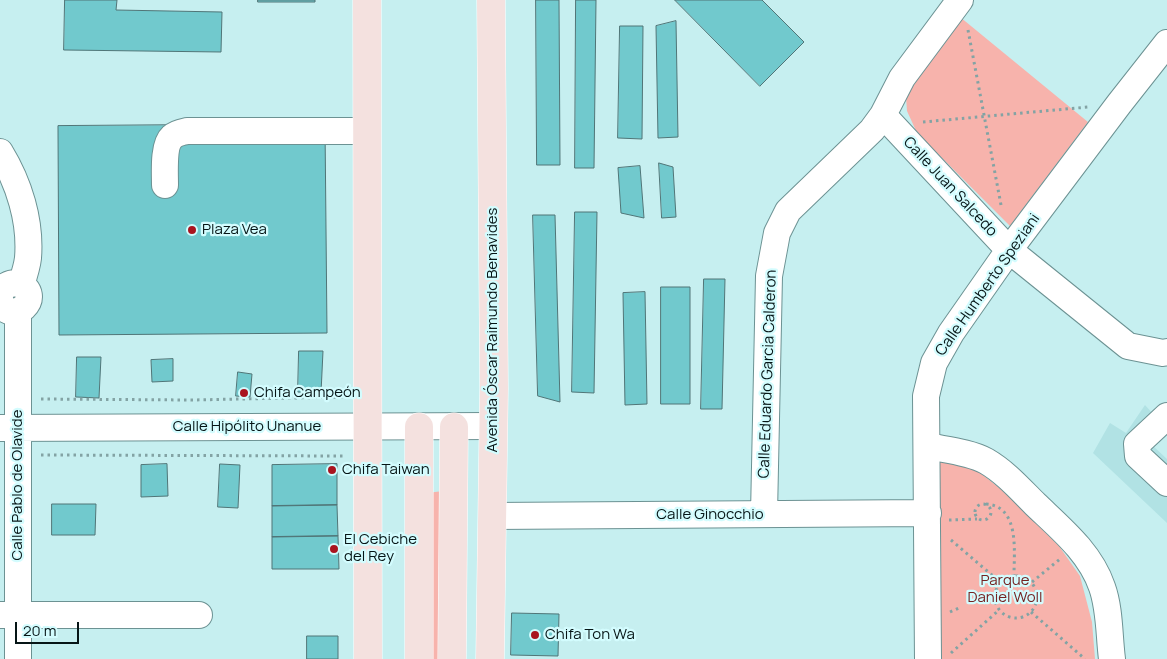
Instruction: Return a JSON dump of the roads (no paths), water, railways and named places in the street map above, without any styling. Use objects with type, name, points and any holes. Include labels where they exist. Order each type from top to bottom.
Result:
[{"type":"main road","points":[[366,0],[368,659]]},
{"type":"main road","name":"Avenida Óscar Raimundo Benavides","points":[[490,659],[494,426],[491,0]]},
{"type":"main road","points":[[419,427],[419,659]]},
{"type":"main road","points":[[452,659],[454,427]]},
{"type":"street","name":"Calle Eduardo Garcia Calderon","points":[[764,514],[769,276],[777,233],[788,211],[872,130],[888,120],[902,78],[960,0]]},
{"type":"street","name":"Calle Humberto Speziani","points":[[928,659],[936,517],[927,446],[926,396],[934,363],[951,333],[1009,250],[1167,43]]},
{"type":"street","name":"Calle Juan Salcedo","points":[[888,120],[1009,250],[1128,346],[1167,352]]},
{"type":"street","points":[[165,185],[167,145],[171,137],[178,133],[187,131],[366,131]]},
{"type":"street","name":"Calle Pablo de Olavide","points":[[0,152],[11,172],[24,213],[28,236],[28,260],[10,298],[18,399],[9,428],[18,455],[9,615],[18,659]]},
{"type":"street","points":[[1167,416],[1137,444],[1136,451],[1138,456],[1167,483]]},
{"type":"street","name":"Calle Hipólito Unanue","points":[[9,428],[494,426]]},
{"type":"street","points":[[927,446],[962,453],[985,461],[1006,475],[1077,544],[1092,566],[1102,587],[1112,659]]},
{"type":"street","name":"Calle Ginocchio","points":[[492,516],[764,514],[936,517]]},
{"type":"street","points":[[9,615],[199,615]]},
{"type":"place","name":"Plaza Vea","points":[[192,230]]},
{"type":"place","name":"Chifa Campeón","points":[[244,393]]},
{"type":"place","name":"Chifa Taiwan","points":[[332,470]]},
{"type":"place","name":"El Cebiche del Rey","points":[[334,549]]},
{"type":"place","name":"Chifa Ton Wa","points":[[535,635]]},
{"type":"park label","name":"Parque Daniel Woll","points":[[1005,590]]}]
